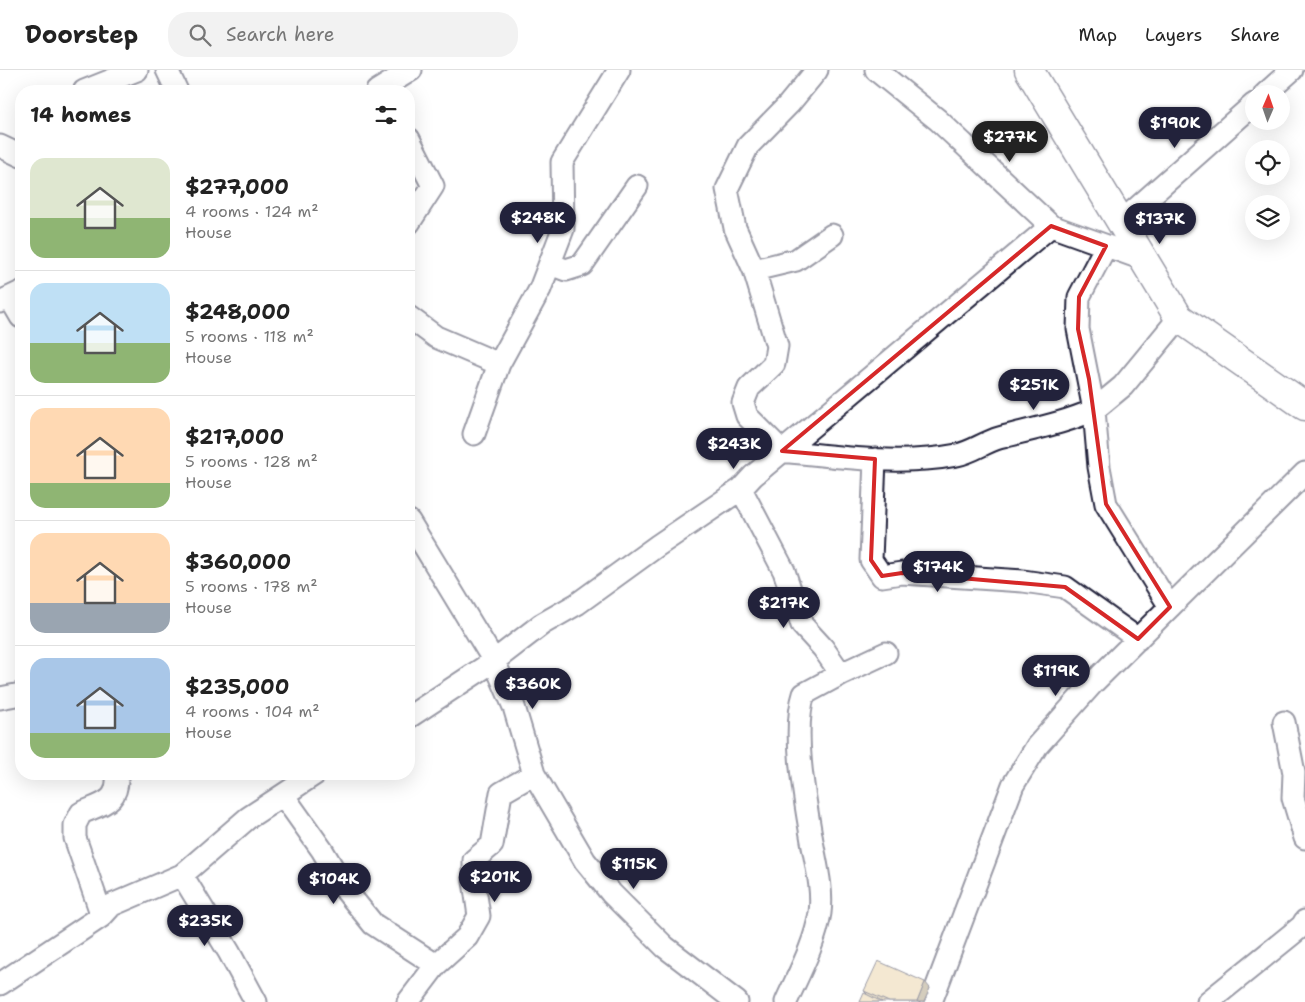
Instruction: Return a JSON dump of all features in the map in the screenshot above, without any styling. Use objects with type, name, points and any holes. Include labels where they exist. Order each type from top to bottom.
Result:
[{"type":"street","points":[[99,85],[137,70]]},
{"type":"street","points":[[167,70],[174,85]]},
{"type":"street","points":[[382,85],[411,70]]},
{"type":"street","points":[[474,434],[499,364],[540,289],[563,229],[562,162],[620,70]]},
{"type":"street","points":[[817,70],[789,104],[748,146],[727,190],[735,228],[754,270],[777,346],[774,364],[749,388],[743,403],[747,416],[782,452],[907,460],[958,455],[997,438],[1064,423],[1094,410],[1123,386],[1179,318]]},
{"type":"street","points":[[876,70],[938,120],[1051,226],[1143,259]]},
{"type":"street","points":[[1029,70],[1179,318],[1305,406]]},
{"type":"street","points":[[1275,85],[1292,70]]},
{"type":"street","points":[[1121,222],[1245,112]]},
{"type":"street","points":[[0,146],[15,153]]},
{"type":"street","points":[[415,151],[433,186],[415,214]]},
{"type":"street","points":[[550,264],[566,270],[582,265],[637,186]]},
{"type":"street","points":[[415,713],[494,661],[542,624],[577,604],[657,546],[741,489],[753,476],[1051,226]]},
{"type":"street","points":[[754,270],[796,260],[832,235]]},
{"type":"street","points":[[1106,246],[1079,297],[1078,329],[1094,410],[1099,467],[1106,504],[1170,607]]},
{"type":"street","points":[[415,321],[436,337],[499,364]]},
{"type":"street","points":[[875,459],[872,560],[882,576],[902,573],[1023,581],[1065,587],[1138,639]]},
{"type":"street","points":[[931,1002],[1013,785],[1037,746],[1093,683],[1305,473]]},
{"type":"street","points":[[741,489],[784,571],[802,625],[823,648],[841,674]]},
{"type":"street","points":[[415,531],[494,661],[514,707],[534,774],[585,861],[611,893],[664,947],[737,1002]]},
{"type":"street","points":[[786,1002],[814,939],[820,911],[818,868],[803,775],[799,710],[804,694],[886,653]]},
{"type":"street","points":[[0,698],[15,695]]},
{"type":"street","points":[[1284,722],[1294,773],[1293,798],[1305,838]]},
{"type":"street","points":[[408,1002],[436,965],[467,937],[479,916],[474,881],[474,860],[492,845],[501,793],[534,774]]},
{"type":"street","points":[[102,916],[75,838],[75,826],[81,813],[111,799],[118,788],[117,780]]},
{"type":"street","points":[[0,984],[102,916],[112,905],[182,875],[248,818],[306,780]]},
{"type":"street","points":[[282,795],[322,850],[347,892],[373,924],[436,965]]},
{"type":"street","points":[[182,875],[229,952],[256,1002]]},
{"type":"street","points":[[1208,1002],[1302,926],[1305,921]]},
{"type":"highlighted area","points":[[1051,226],[1106,246],[1079,297],[1078,329],[1089,379],[1106,504],[1170,607],[1138,639],[1065,587],[902,573],[882,576],[871,560],[875,459],[782,451]]},
{"type":"building","points":[[878,961],[925,982],[917,1002],[889,1002],[864,991]]},
{"type":"building","points":[[864,993],[882,1002],[860,1002]]}]
